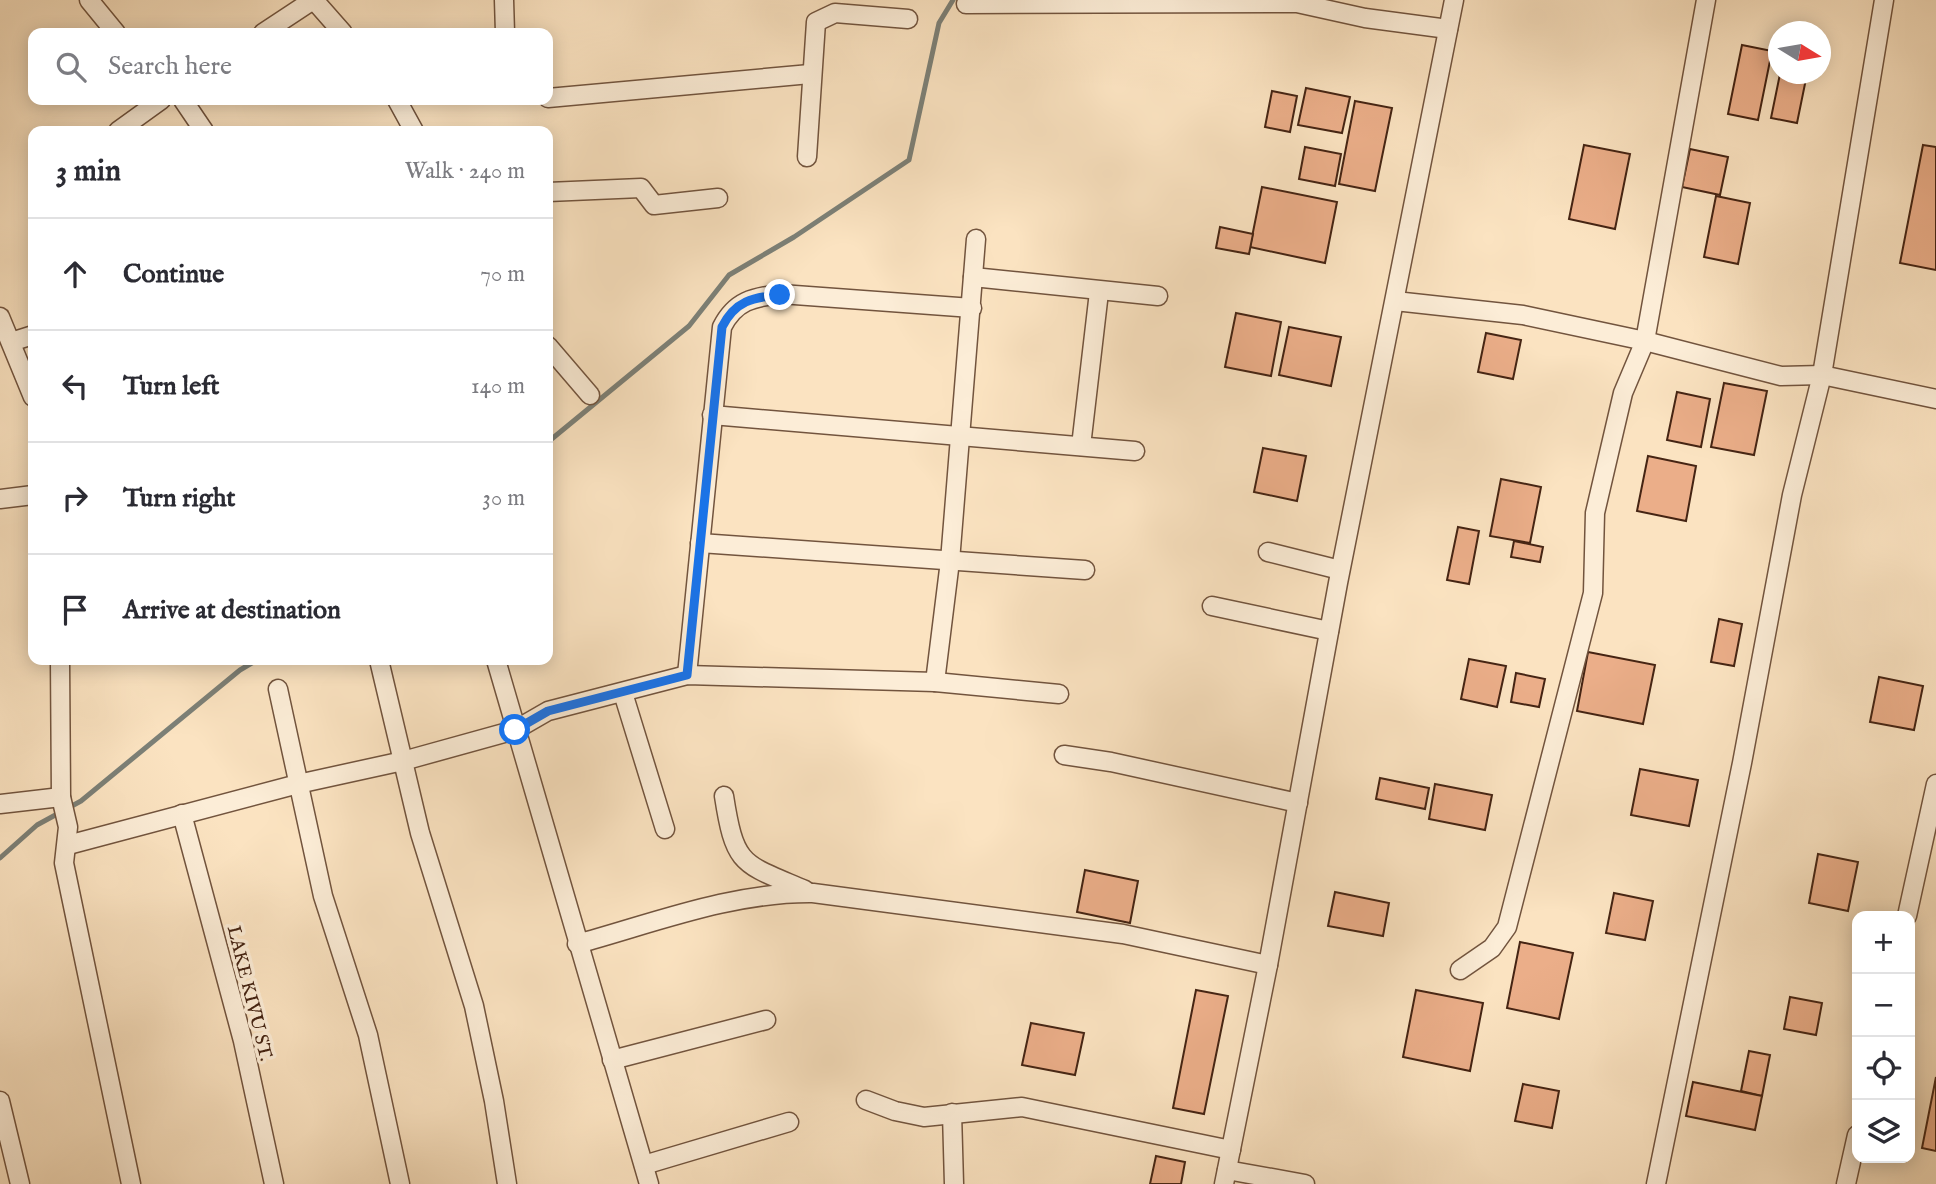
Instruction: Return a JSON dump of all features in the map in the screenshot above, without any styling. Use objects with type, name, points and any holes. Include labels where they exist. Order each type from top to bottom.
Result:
[{"type":"street","points":[[89,0],[112,28]]},
{"type":"street","points":[[271,28],[313,0],[338,28]]},
{"type":"street","points":[[504,0],[505,28]]},
{"type":"street","points":[[1305,1184],[1226,1177],[1268,965],[1340,570],[1454,0]]},
{"type":"street","points":[[1460,970],[1500,941],[1510,919],[1593,593],[1595,513],[1623,393],[1645,341],[1706,0]]},
{"type":"street","points":[[1656,1184],[1742,763],[1792,495],[1822,375],[1884,0]]},
{"type":"street","points":[[966,4],[1297,3],[1365,18],[1448,29]]},
{"type":"street","points":[[807,157],[810,74],[816,22],[823,16],[835,13],[908,19]]},
{"type":"street","points":[[553,98],[810,74]]},
{"type":"street","points":[[125,126],[154,105]]},
{"type":"street","points":[[186,105],[201,126]]},
{"type":"street","points":[[400,105],[411,126]]},
{"type":"street","points":[[553,192],[641,188],[654,205],[718,198]]},
{"type":"street","points":[[935,682],[950,561],[976,239]]},
{"type":"street","points":[[974,277],[1158,296]]},
{"type":"street","points":[[1081,446],[1099,292]]},
{"type":"street","points":[[687,675],[722,327],[734,307],[752,298],[780,295],[972,308]]},
{"type":"street","points":[[1395,301],[1523,315],[1645,341],[1781,376],[1822,375],[1936,399]]},
{"type":"street","points":[[0,317],[28,385]]},
{"type":"street","points":[[10,342],[28,337]]},
{"type":"street","points":[[553,352],[590,395]]},
{"type":"street","points":[[712,415],[1135,451]]},
{"type":"street","points":[[0,499],[28,496]]},
{"type":"street","points":[[700,543],[1085,570]]},
{"type":"street","points":[[1268,552],[1340,570]]},
{"type":"street","points":[[1212,606],[1329,631]]},
{"type":"street","points":[[60,665],[62,801],[68,836],[64,863],[131,1184]]},
{"type":"street","points":[[381,665],[420,833],[474,1006],[494,1101],[507,1184]]},
{"type":"street","points":[[497,665],[649,1184]]},
{"type":"street","points":[[68,836],[183,814],[298,784],[403,761],[515,730],[548,711],[687,675],[935,682],[1059,694]]},
{"type":"street","points":[[278,688],[323,896],[368,1035],[400,1184]]},
{"type":"street","points":[[623,692],[665,829]]},
{"type":"street","points":[[1064,755],[1111,762],[1298,803]]},
{"type":"street","points":[[1908,911],[1936,784]]},
{"type":"street","points":[[724,796],[729,828],[738,854],[753,868],[813,893]]},
{"type":"street","points":[[0,804],[62,801]]},
{"type":"street","name":"LAKE KIVU ST.","points":[[183,814],[243,1041],[274,1184]]},
{"type":"street","points":[[577,944],[737,900],[784,893],[813,893],[1123,934],[1268,965]]},
{"type":"street","points":[[612,1060],[766,1020]]},
{"type":"street","points":[[866,1100],[895,1111],[924,1117],[1022,1107],[1231,1150]]},
{"type":"street","points":[[0,1101],[20,1184]]},
{"type":"street","points":[[952,1113],[954,1184]]},
{"type":"street","points":[[644,1165],[789,1122]]},
{"type":"street","points":[[1846,1184],[1852,1157]]},
{"type":"building","points":[[1742,45],[1768,50],[1768,71],[1758,120],[1728,114]]},
{"type":"building","points":[[1778,84],[1805,84],[1797,123],[1771,118]]},
{"type":"building","points":[[1306,88],[1350,97],[1342,133],[1298,125]]},
{"type":"building","points":[[1272,91],[1297,96],[1290,132],[1265,127]]},
{"type":"building","points":[[1355,101],[1392,108],[1375,191],[1339,184]]},
{"type":"building","points":[[1584,145],[1630,154],[1615,229],[1569,219]]},
{"type":"building","points":[[1923,145],[1936,147],[1936,270],[1900,263]]},
{"type":"building","points":[[1305,147],[1341,154],[1335,186],[1299,179]]},
{"type":"building","points":[[1690,149],[1728,157],[1720,195],[1682,187]]},
{"type":"building","points":[[1262,187],[1337,202],[1325,263],[1250,247]]},
{"type":"building","points":[[1716,196],[1750,203],[1738,264],[1704,257]]},
{"type":"building","points":[[1220,227],[1253,234],[1249,254],[1216,248]]},
{"type":"building","points":[[1236,313],[1281,322],[1271,376],[1225,367]]},
{"type":"building","points":[[1289,327],[1341,337],[1331,386],[1279,375]]},
{"type":"building","points":[[1486,333],[1521,340],[1513,379],[1478,372]]},
{"type":"building","points":[[1724,383],[1767,391],[1754,455],[1711,447]]},
{"type":"building","points":[[1677,392],[1710,399],[1701,447],[1667,440]]},
{"type":"building","points":[[1263,448],[1306,456],[1297,501],[1254,492]]},
{"type":"building","points":[[1648,456],[1696,466],[1686,521],[1637,511]]},
{"type":"building","points":[[1501,479],[1541,487],[1530,543],[1490,536]]},
{"type":"building","points":[[1458,527],[1479,531],[1469,584],[1447,580]]},
{"type":"building","points":[[1514,541],[1543,547],[1540,562],[1511,557]]},
{"type":"building","points":[[1719,619],[1742,624],[1734,666],[1711,662]]},
{"type":"building","points":[[1588,652],[1655,665],[1643,724],[1577,711]]},
{"type":"building","points":[[1469,659],[1506,666],[1497,707],[1461,699]]},
{"type":"building","points":[[1516,673],[1545,679],[1539,707],[1511,702]]},
{"type":"building","points":[[1879,677],[1923,686],[1914,730],[1870,722]]},
{"type":"building","points":[[1640,769],[1698,780],[1689,826],[1631,815]]},
{"type":"building","points":[[1380,778],[1429,788],[1425,809],[1376,799]]},
{"type":"building","points":[[1435,784],[1492,795],[1485,830],[1429,819]]},
{"type":"building","points":[[1818,854],[1858,862],[1848,911],[1809,903]]},
{"type":"building","points":[[1085,870],[1138,881],[1130,923],[1077,912]]},
{"type":"building","points":[[1335,892],[1389,903],[1383,936],[1328,926]]},
{"type":"building","points":[[1614,893],[1653,901],[1645,940],[1606,933]]},
{"type":"building","points":[[1520,942],[1573,953],[1559,1019],[1507,1008]]},
{"type":"building","points":[[1196,990],[1228,996],[1204,1114],[1173,1108]]},
{"type":"building","points":[[1416,990],[1483,1003],[1470,1071],[1403,1057]]},
{"type":"building","points":[[1790,997],[1822,1003],[1816,1035],[1784,1029]]},
{"type":"building","points":[[1031,1023],[1084,1033],[1075,1075],[1022,1065]]},
{"type":"building","points":[[1749,1051],[1770,1055],[1762,1096],[1741,1091]]},
{"type":"building","points":[[1936,1077],[1936,1151],[1922,1148]]},
{"type":"building","points":[[1693,1082],[1762,1096],[1755,1130],[1686,1116]]},
{"type":"building","points":[[1523,1084],[1559,1091],[1552,1128],[1515,1121]]},
{"type":"building","points":[[1156,1156],[1185,1162],[1181,1184],[1150,1184]]},
{"type":"waterway","points":[[553,438],[689,326],[729,275],[794,237],[909,160],[939,23],[953,0]]},
{"type":"waterway","points":[[0,858],[37,825],[81,801],[248,665]]},
{"type":"route","points":[[515,730],[548,711],[687,675],[722,327],[734,307],[742,302],[752,298],[780,295]]}]
